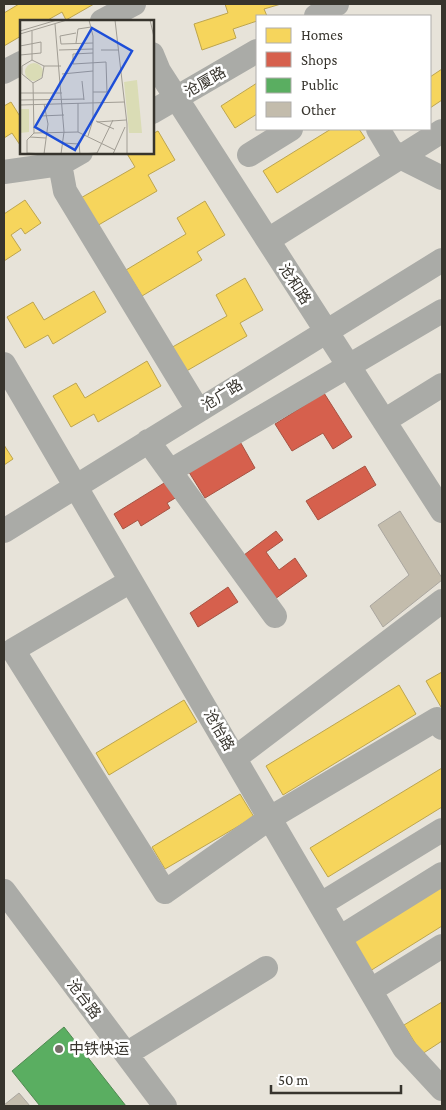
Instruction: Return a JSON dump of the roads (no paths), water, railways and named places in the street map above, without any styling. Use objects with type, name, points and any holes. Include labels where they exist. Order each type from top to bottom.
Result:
[{"type":"street","points":[[104,20],[134,4],[140,20]]},
{"type":"street","name":"沧厦路","points":[[154,111],[256,52]]},
{"type":"street","name":"沧和路","points":[[154,59],[159,71],[176,98],[442,511]]},
{"type":"street","points":[[4,72],[20,64]]},
{"type":"street","points":[[249,155],[289,130]]},
{"type":"street","points":[[379,130],[390,150],[442,178]]},
{"type":"street","points":[[268,240],[442,131]]},
{"type":"street","points":[[4,172],[60,164],[78,154]]},
{"type":"street","points":[[60,164],[65,191],[198,410]]},
{"type":"street","name":"沧广路","points":[[4,531],[442,260]]},
{"type":"street","points":[[170,471],[442,311]]},
{"type":"street","name":"沧怡路","points":[[4,364],[404,1048],[442,1089]]},
{"type":"street","points":[[384,421],[442,386]]},
{"type":"street","points":[[148,441],[275,616]]},
{"type":"street","points":[[131,581],[13,650],[164,892],[270,818],[437,719],[442,728]]},
{"type":"street","points":[[235,758],[442,602]]},
{"type":"street","points":[[321,904],[442,830]]},
{"type":"street","points":[[340,937],[442,874]]},
{"type":"street","name":"沧台路","points":[[4,891],[165,1106]]},
{"type":"street","points":[[371,990],[442,946]]},
{"type":"street","points":[[126,1054],[266,968]]},
{"type":"place","name":"中铁快运","points":[[59,1049]]}]
